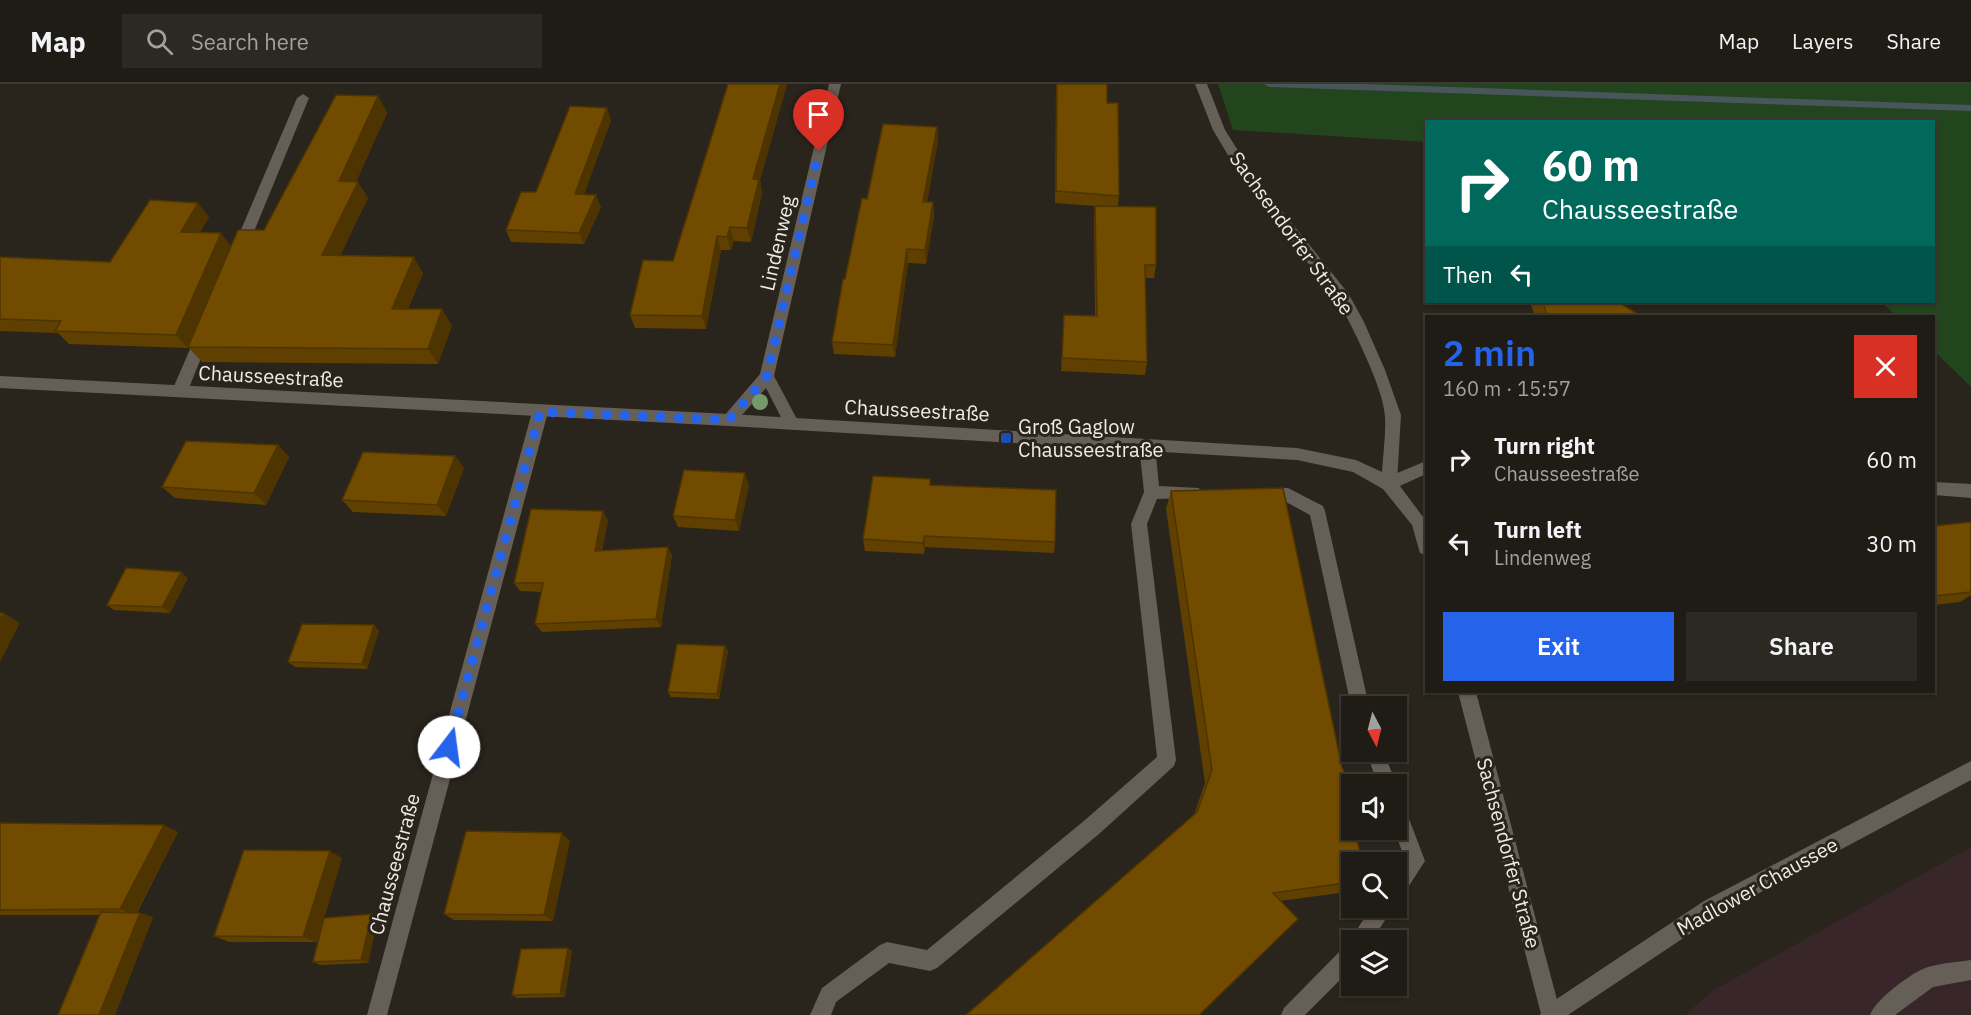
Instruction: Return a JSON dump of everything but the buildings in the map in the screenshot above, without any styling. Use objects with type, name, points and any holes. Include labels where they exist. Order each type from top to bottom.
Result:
[{"type":"street","name":"Lindenweg","points":[[729,420],[767,376],[835,84]]},
{"type":"street","name":"Sachsendorfer Straße","points":[[1201,84],[1219,130],[1238,161],[1343,297],[1356,322],[1378,370],[1393,415],[1389,484]]},
{"type":"street","points":[[234,262],[303,98]]},
{"type":"street","points":[[179,393],[211,317]]},
{"type":"street","points":[[767,376],[792,425]]},
{"type":"street","name":"Chausseestraße","points":[[0,382],[540,412],[729,420],[1297,453],[1356,466],[1389,484]]},
{"type":"street","name":"Chausseestraße","points":[[377,1015],[540,412]]},
{"type":"street","points":[[820,1015],[829,995],[887,952],[930,961],[1092,827],[1167,760],[1139,524],[1152,492],[1147,445]]},
{"type":"street","points":[[1425,467],[1389,484],[1419,522],[1425,544]]},
{"type":"street","points":[[1935,489],[1971,491]]},
{"type":"street","points":[[1152,492],[1209,494]]},
{"type":"street","points":[[1243,494],[1288,495],[1317,511],[1358,696]]},
{"type":"street","name":"Sachsendorfer Straße","points":[[1467,693],[1551,1015]]},
{"type":"street","name":"Madlower Chaussee","points":[[1551,1015],[1711,908],[1971,770]]},
{"type":"street","points":[[1407,840],[1415,861],[1407,872]]},
{"type":"street","points":[[1291,1015],[1341,964]]},
{"type":"street","points":[[1880,1015],[1892,1003],[1929,977],[1971,970]]},
{"type":"shaded area","points":[[1971,847],[1971,1015],[1685,1015],[1712,991]]},
{"type":"green space","points":[[1218,84],[1971,84],[1971,387],[1935,352],[1935,315],[1896,315],[1882,303],[1935,303],[1935,120],[1425,120],[1425,142],[1233,130]]},
{"type":"waterway","points":[[1269,84],[1971,108]]},
{"type":"place","name":"Groß Gaglow Chausseestraße","points":[[1006,438]]},
{"type":"route","points":[[449,747],[532,434],[540,412],[729,420],[767,376],[819,151]]}]
